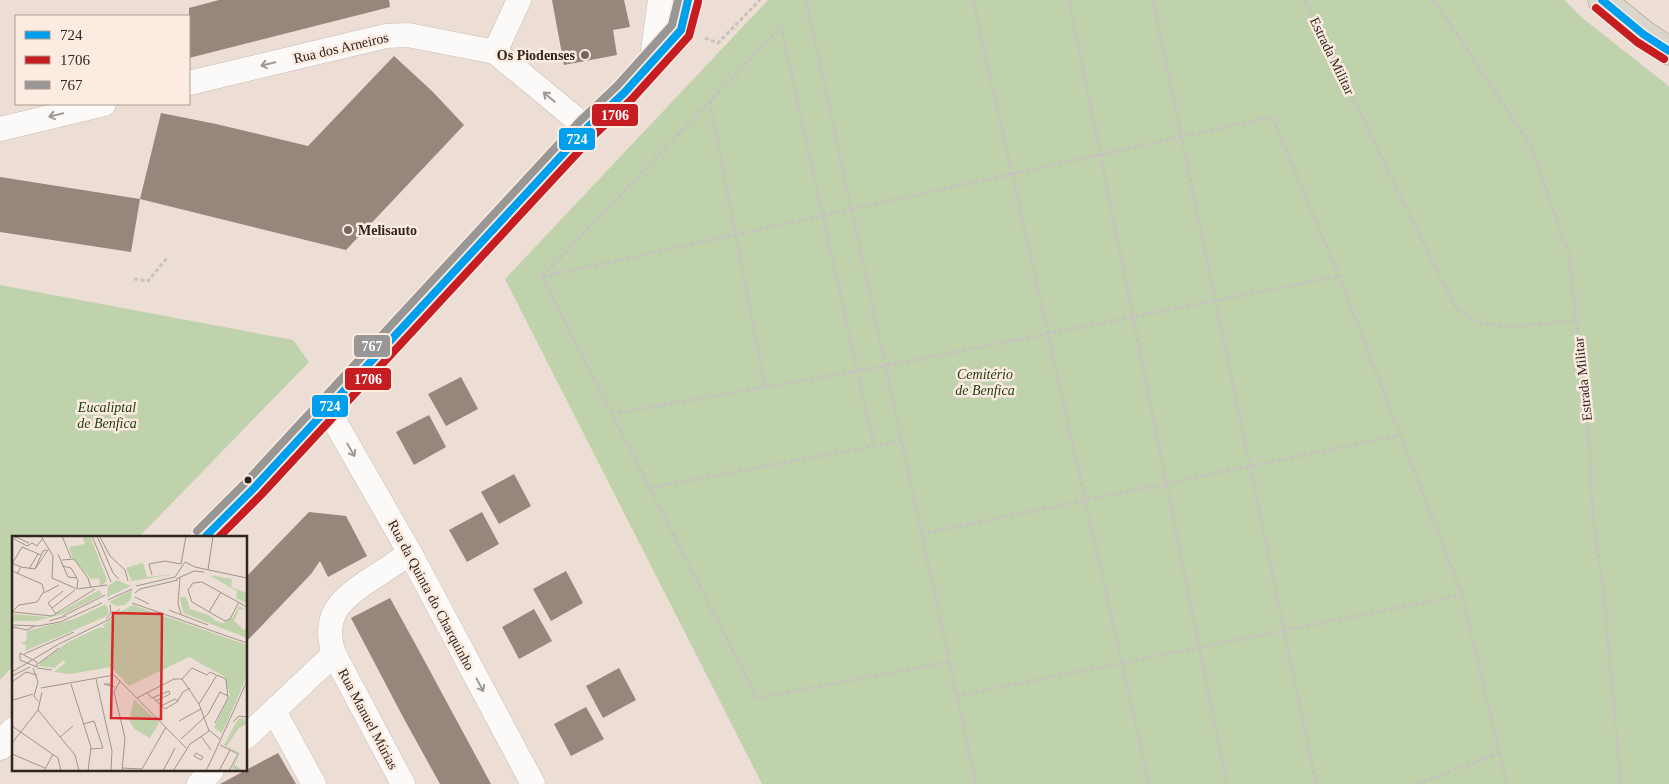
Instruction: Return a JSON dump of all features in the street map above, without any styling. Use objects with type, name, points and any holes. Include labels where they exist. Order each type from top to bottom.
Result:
[{"type":"highway","points":[[1602,0],[1642,34],[1669,52]]},
{"type":"street","points":[[495,52],[519,0]]},
{"type":"street","points":[[654,58],[662,0]]},
{"type":"street","points":[[206,536],[254,488],[587,128],[624,93],[680,30],[688,0]]},
{"type":"street","name":"Rua dos Arneiros","points":[[190,83],[386,36],[408,35],[495,52],[587,128]]},
{"type":"street","points":[[0,129],[100,105]]},
{"type":"street","name":"Rua da Quinta do Charquinho","points":[[327,408],[410,553],[533,784]]},
{"type":"street","name":"Rua Manuel Múrias","points":[[403,784],[334,654],[330,643],[329,629],[339,604],[352,592],[410,553]]},
{"type":"street","name":"Rua Manuel Múrias","points":[[248,735],[334,654]]},
{"type":"street","points":[[274,711],[314,784]]},
{"type":"street","points":[[0,746],[12,733]]},
{"type":"path","points":[[680,30],[718,43],[760,0]]},
{"type":"path","points":[[806,0],[976,784]]},
{"type":"path","points":[[974,0],[1149,784]]},
{"type":"path","points":[[1069,0],[1227,784]]},
{"type":"path","points":[[1153,0],[1316,784]]},
{"type":"path","name":"Estrada Militar","points":[[1305,0],[1458,310],[1482,323],[1513,327],[1576,320],[1588,426],[1593,518],[1604,596],[1621,784]]},
{"type":"path","points":[[1434,0],[1526,138],[1536,159],[1568,255],[1576,320]]},
{"type":"path","points":[[542,278],[781,27],[874,446]]},
{"type":"path","points":[[710,101],[766,387]]},
{"type":"path","points":[[542,278],[1272,117],[1339,276],[1462,595],[1507,784]]},
{"type":"path","points":[[134,279],[148,281],[168,257]]},
{"type":"path","points":[[612,414],[885,366],[1339,276]]},
{"type":"path","points":[[542,278],[757,698],[949,662]]},
{"type":"path","points":[[921,534],[1401,435]]},
{"type":"path","points":[[649,488],[901,440]]},
{"type":"path","points":[[956,696],[1462,595]]},
{"type":"path","points":[[1417,784],[1500,754]]},
{"type":"green space","name":"Cemitério de Benfica","points":[[768,0],[1565,0],[1581,17],[1665,83],[1669,87],[1669,784],[762,784],[505,279]]},
{"type":"green space","name":"Eucaliptal de Benfica","points":[[0,285],[293,340],[309,362],[140,536],[12,536],[12,667],[0,680]]},
{"type":"building","points":[[219,0],[389,0],[390,7],[190,58],[189,8]]},
{"type":"building","points":[[552,0],[624,0],[630,27],[613,30],[617,55],[564,65]]},
{"type":"building","points":[[394,56],[432,91],[464,125],[346,250],[140,199],[161,113],[308,146]]},
{"type":"building","points":[[0,177],[140,199],[131,252],[0,232]]},
{"type":"building","points":[[461,377],[478,409],[446,426],[428,394]]},
{"type":"building","points":[[429,415],[446,447],[414,465],[396,432]]},
{"type":"building","points":[[514,474],[531,506],[499,524],[481,492]]},
{"type":"building","points":[[309,512],[346,516],[367,556],[328,577],[320,561],[311,574],[248,640],[248,575]]},
{"type":"building","points":[[482,512],[499,544],[467,562],[449,530]]},
{"type":"building","points":[[566,571],[583,603],[551,621],[533,589]]},
{"type":"building","points":[[390,598],[491,784],[440,784],[403,717],[351,618]]},
{"type":"building","points":[[534,609],[552,641],[519,659],[502,627]]},
{"type":"building","points":[[619,668],[636,700],[603,718],[586,686]]},
{"type":"building","points":[[586,707],[604,739],[571,756],[554,724]]},
{"type":"building","points":[[278,753],[296,784],[220,784],[242,772],[248,772],[248,769]]},
{"type":"transit line","name":"767","points":[[197,531],[247,481],[580,121],[617,86],[672,25],[678,0]]},
{"type":"transit line","name":"724","points":[[206,536],[254,488],[587,128],[624,93],[681,30],[688,0]]},
{"type":"transit line","name":"724","points":[[1602,0],[1643,34],[1669,51]]},
{"type":"transit line","name":"1706","points":[[220,536],[261,495],[594,135],[631,100],[689,36],[698,2]]},
{"type":"transit line","name":"1706","points":[[1596,8],[1637,42],[1664,59]]},
{"type":"place","name":"Os Piodenses","points":[[585,55]]},
{"type":"place","name":"Melisauto","points":[[348,230]]}]
